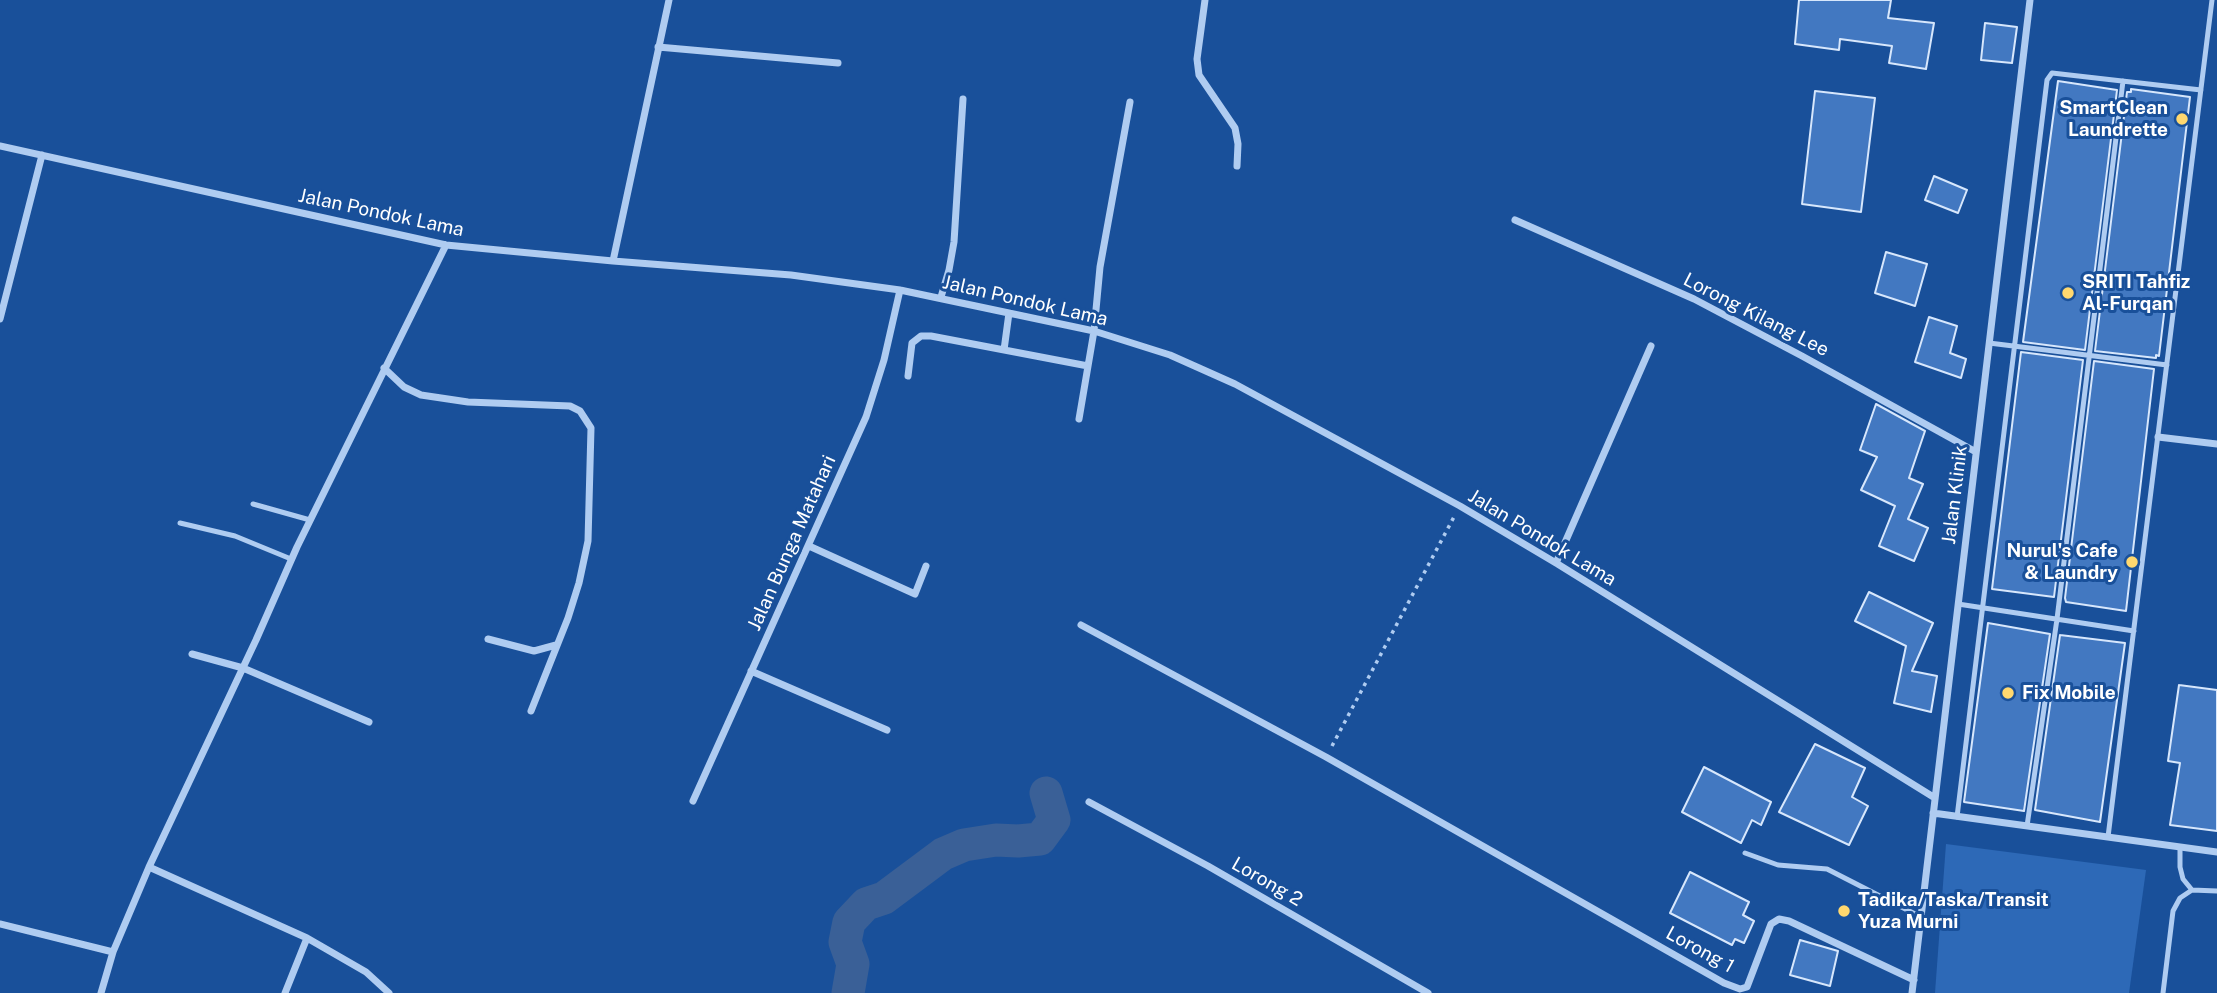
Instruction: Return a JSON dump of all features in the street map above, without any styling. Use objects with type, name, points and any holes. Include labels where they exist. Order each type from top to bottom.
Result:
[{"type":"street","points":[[613,261],[668,0]]},
{"type":"street","points":[[1205,0],[1197,59],[1199,75],[1235,128],[1238,144],[1237,166]]},
{"type":"street","name":"Jalan Klinik","points":[[1912,993],[2030,0]]},
{"type":"street","points":[[658,47],[838,63]]},
{"type":"street","points":[[941,298],[954,242],[963,99]]},
{"type":"street","points":[[1079,419],[1094,331],[1100,267],[1130,102]]},
{"type":"street","name":"Jalan Pondok Lama","points":[[0,146],[446,245],[791,275],[900,290],[1094,331],[1170,355],[1235,384],[1460,506],[1935,798]]},
{"type":"street","points":[[0,319],[42,155]]},
{"type":"street","name":"Lorong Kilang Lee","points":[[1515,220],[1695,299],[1976,452]]},
{"type":"street","points":[[101,993],[113,952],[149,867],[291,559],[446,245]]},
{"type":"street","name":"Jalan Bunga Matahari","points":[[693,801],[866,417],[884,360],[900,290]]},
{"type":"street","points":[[1004,350],[1009,313]]},
{"type":"street","points":[[908,376],[912,342],[921,336],[1088,366]]},
{"type":"street","points":[[1556,563],[1651,346]]},
{"type":"street","points":[[384,368],[404,387],[421,396],[468,402],[570,406],[580,411],[592,428],[588,541],[579,583],[531,711]]},
{"type":"street","points":[[2158,437],[2217,444]]},
{"type":"street","points":[[809,546],[915,594],[926,566]]},
{"type":"street","points":[[1082,625],[1326,758]]},
{"type":"street","points":[[488,639],[534,651],[556,645]]},
{"type":"street","points":[[192,654],[243,668],[369,722]]},
{"type":"street","points":[[751,671],[887,730]]},
{"type":"street","name":"Lorong 1","points":[[1326,758],[1724,983],[1740,989],[1746,987],[1771,924],[1779,919],[1789,920],[1914,980]]},
{"type":"street","name":"Lorong 2","points":[[1089,802],[1208,866],[1428,993]]},
{"type":"street","points":[[1933,813],[2217,852]]},
{"type":"street","points":[[149,867],[307,938],[366,972],[390,993]]},
{"type":"street","points":[[0,924],[113,952]]},
{"type":"street","points":[[285,993],[307,938]]},
{"type":"lane","points":[[2108,837],[2212,0]]},
{"type":"lane","points":[[1957,817],[2047,80],[2053,73],[2201,90]]},
{"type":"lane","points":[[2027,826],[2057,619],[2123,81]]},
{"type":"lane","points":[[1989,343],[2167,365]]},
{"type":"lane","points":[[253,504],[310,520]]},
{"type":"lane","points":[[180,523],[235,536],[291,559]]},
{"type":"lane","points":[[1958,604],[2134,631]]},
{"type":"lane","points":[[2180,847],[2183,880],[2192,890]]},
{"type":"lane","points":[[1745,853],[1778,865],[1827,869],[1921,917]]},
{"type":"lane","points":[[2163,993],[2174,911],[2180,898],[2192,890],[2217,891]]},
{"type":"path","points":[[1326,758],[1460,506]]},
{"type":"shaded area","points":[[1946,844],[2146,870],[2129,993],[1935,993]]},
{"type":"building","points":[[1799,0],[1891,0],[1888,18],[1934,23],[1926,69],[1889,63],[1892,46],[1840,39],[1839,50],[1795,44]]},
{"type":"building","points":[[1985,23],[2017,27],[2012,63],[1981,60]]},
{"type":"building","points":[[2058,81],[2117,90],[2085,350],[2023,342]]},
{"type":"building","points":[[2131,89],[2190,97],[2159,356],[2156,355],[2156,358],[2095,351],[2127,92],[2131,92]]},
{"type":"building","points":[[1815,91],[1875,98],[1861,212],[1802,204]]},
{"type":"building","points":[[1934,176],[1967,190],[1958,213],[1925,200]]},
{"type":"building","points":[[1886,252],[1927,264],[1915,306],[1875,293]]},
{"type":"building","points":[[1929,317],[1957,326],[1950,353],[1966,359],[1961,378],[1915,362]]},
{"type":"building","points":[[2021,352],[2083,360],[2054,597],[1992,589]]},
{"type":"building","points":[[2094,361],[2154,369],[2126,611],[2066,602],[2065,598]]},
{"type":"building","points":[[1876,404],[1925,431],[1909,478],[1923,484],[1908,519],[1928,528],[1914,561],[1879,546],[1895,506],[1861,490],[1877,457],[1860,450]]},
{"type":"building","points":[[1869,592],[1933,623],[1912,671],[1937,676],[1931,712],[1894,703],[1906,646],[1855,621]]},
{"type":"building","points":[[1988,623],[2050,634],[2024,811],[1964,802]]},
{"type":"building","points":[[2060,635],[2125,643],[2100,822],[2035,810]]},
{"type":"building","points":[[2179,685],[2217,690],[2217,831],[2170,825],[2180,763],[2168,761]]},
{"type":"building","points":[[1815,744],[1865,768],[1852,797],[1868,806],[1849,845],[1779,812]]},
{"type":"building","points":[[1704,767],[1771,802],[1761,825],[1752,820],[1741,843],[1682,812]]},
{"type":"building","points":[[1690,872],[1749,902],[1743,915],[1754,921],[1744,943],[1735,939],[1732,945],[1670,913]]},
{"type":"building","points":[[1800,940],[1838,951],[1830,986],[1790,975]]},
{"type":"waterway","points":[[848,993],[853,964],[845,942],[849,922],[866,904],[884,898],[943,854],[964,845],[996,840],[1040,839],[1054,820],[1046,793]]},
{"type":"place","name":"SmartClean Laundrette","points":[[2182,119]]},
{"type":"place","name":"SRITI Tahfiz Al-Furqan","points":[[2068,293]]},
{"type":"place","name":"Nurul's Cafe & Laundry","points":[[2132,562]]},
{"type":"place","name":"Fix Mobile","points":[[2008,693]]},
{"type":"place","name":"Tadika/Taska/Transit Yuza Murni","points":[[1844,911]]}]
